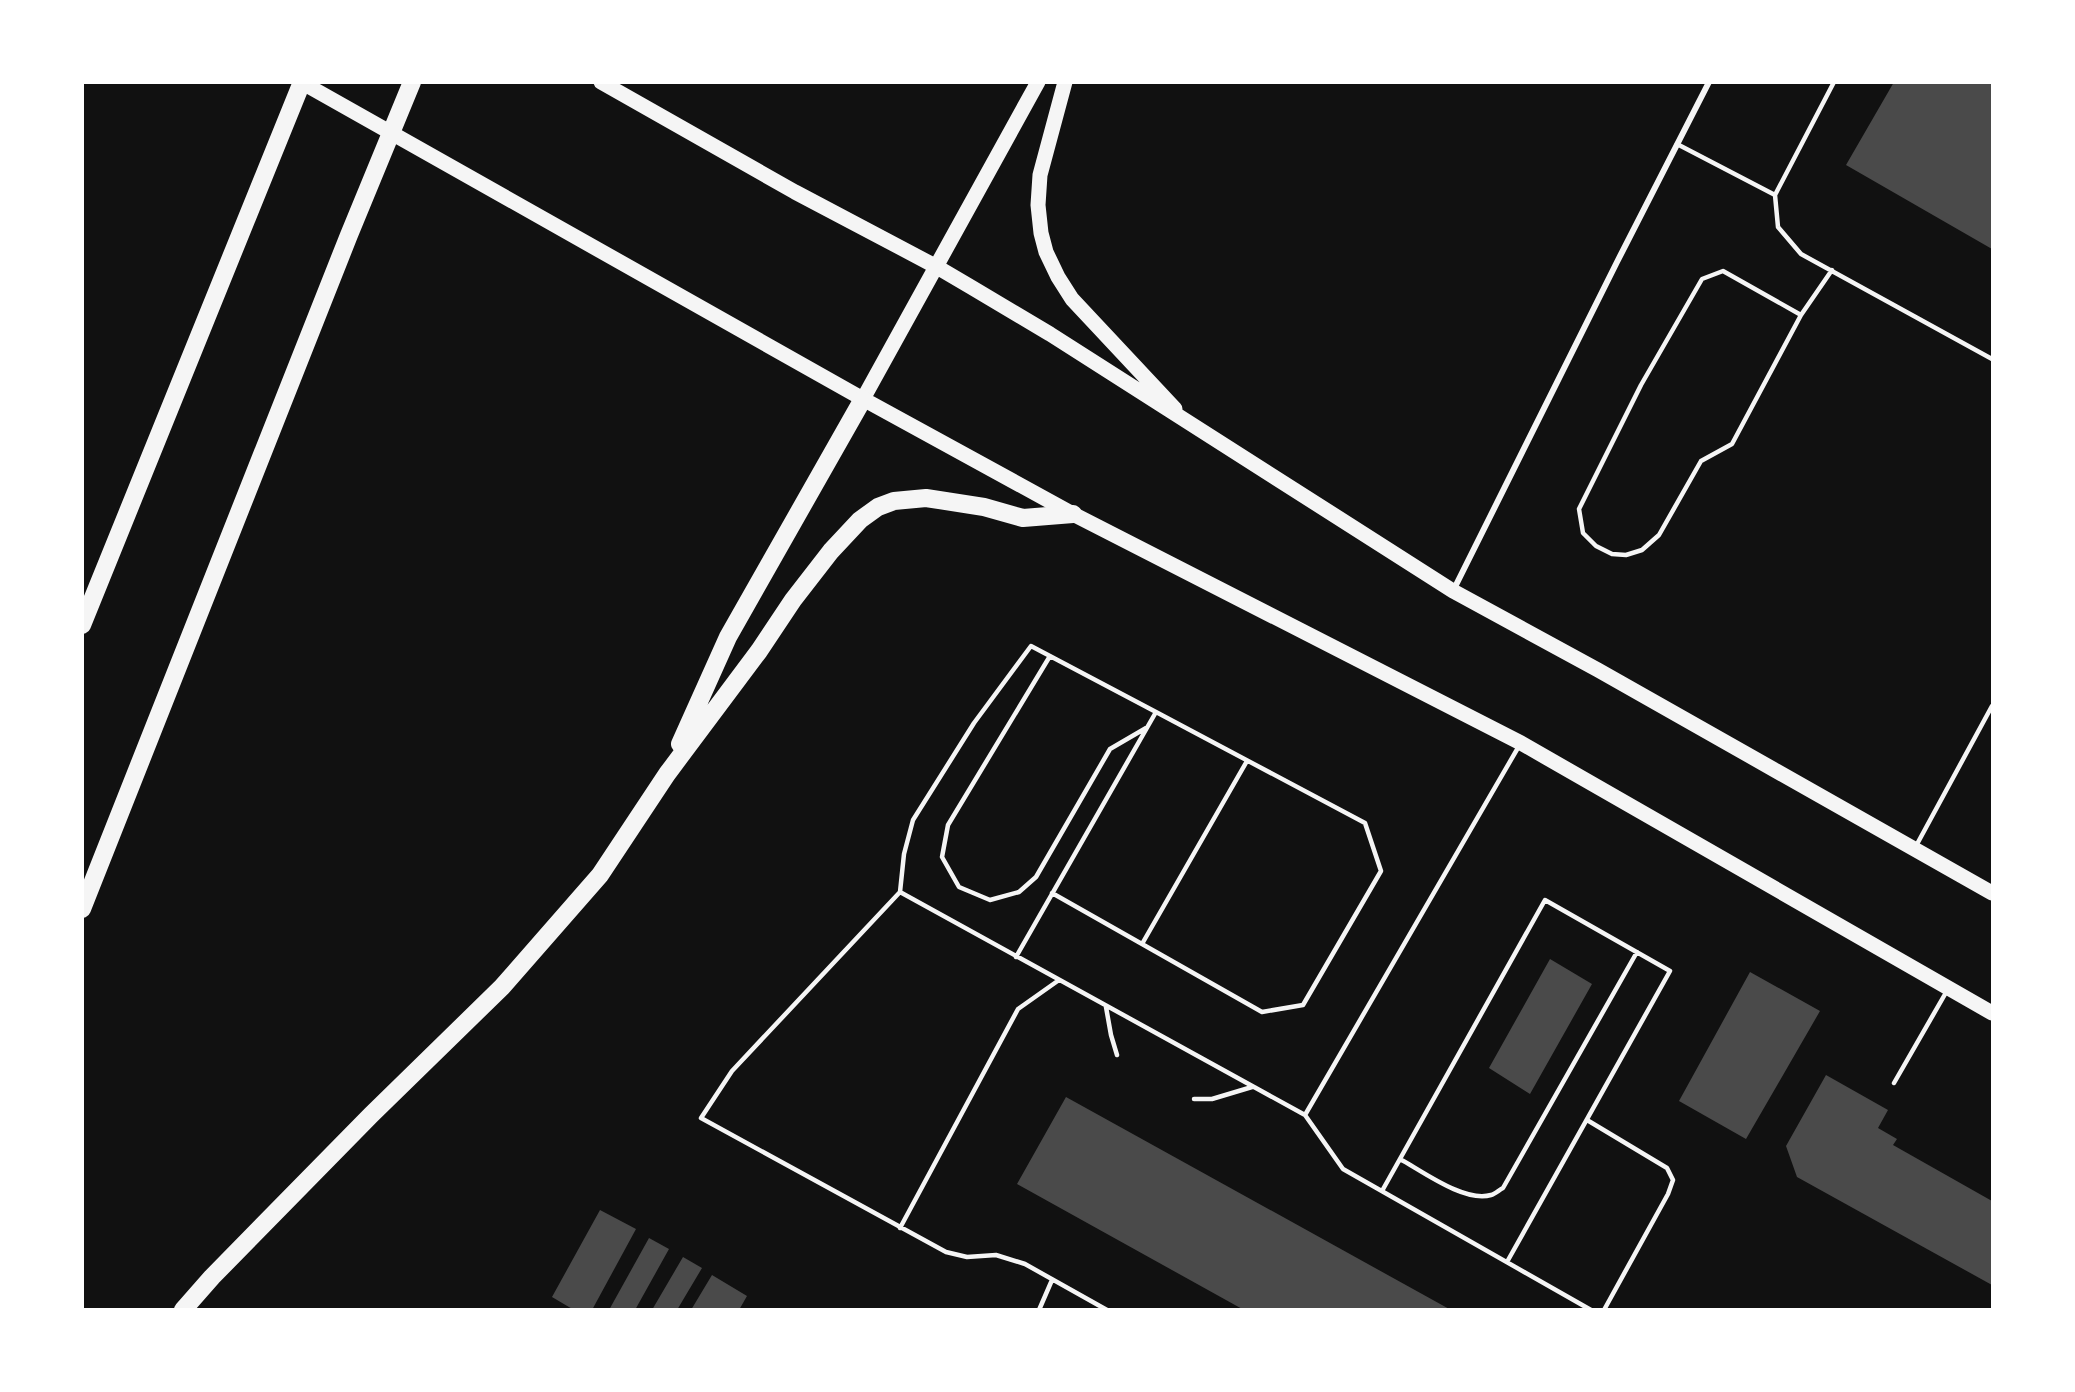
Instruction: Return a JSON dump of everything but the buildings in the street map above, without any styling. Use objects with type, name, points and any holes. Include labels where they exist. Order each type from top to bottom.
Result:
[{"type":"highway","points":[[82,625],[302,82]]},
{"type":"highway","points":[[82,909],[349,235],[412,82]]},
{"type":"highway","points":[[667,774],[728,638],[863,399]]},
{"type":"highway","points":[[183,1310],[212,1277],[371,1115],[502,987],[600,875],[667,774],[831,551],[860,520],[878,507],[894,501],[926,498],[984,507],[1023,518],[1073,514]]},
{"type":"main road","points":[[302,82],[863,399],[1073,514],[1521,743],[1992,1012]]},
{"type":"main road","points":[[601,82],[795,192],[937,267],[1050,334],[1194,428],[1453,591],[1598,670],[1992,893]]},
{"type":"main road","points":[[863,399],[1038,82]]},
{"type":"main road","points":[[1065,82],[1040,175],[1038,205],[1046,252],[1072,299],[1194,428]]},
{"type":"street","points":[[1453,591],[1708,82]]},
{"type":"lane","points":[[1834,82],[1775,195],[1778,227],[1801,254],[1992,359]]},
{"type":"lane","points":[[1677,144],[1775,195]]},
{"type":"lane","points":[[1801,315],[1723,271],[1702,279],[1641,385],[1579,509],[1583,533],[1596,546],[1612,554],[1626,555],[1642,550],[1659,535],[1701,461],[1732,444],[1801,315],[1832,270]]},
{"type":"lane","points":[[1052,893],[1262,1012],[1303,1005],[1381,871],[1365,824],[1031,646],[968,733],[913,820],[904,854],[900,892],[732,1071],[701,1118],[946,1252],[968,1257],[996,1255],[1025,1264],[1107,1310]]},
{"type":"lane","points":[[1050,656],[948,825],[942,857],[959,887],[990,900],[1019,892],[1036,877],[1110,749],[1146,728]]},
{"type":"lane","points":[[1914,849],[1992,706]]},
{"type":"lane","points":[[1016,957],[1156,712]]},
{"type":"lane","points":[[1986,718],[1992,721]]},
{"type":"lane","points":[[1305,1115],[1521,743]]},
{"type":"lane","points":[[1142,944],[1247,761]]},
{"type":"lane","points":[[900,892],[1305,1115],[1343,1169],[1592,1310]]},
{"type":"lane","points":[[1382,1191],[1545,900],[1637,952],[1670,971],[1507,1262]]},
{"type":"lane","points":[[1400,1159],[1454,1189],[1472,1196],[1491,1196],[1503,1188],[1637,952]]},
{"type":"lane","points":[[900,1228],[1018,1009],[1059,980]]},
{"type":"lane","points":[[1894,1083],[1948,987]]},
{"type":"lane","points":[[1106,1007],[1117,1055]]},
{"type":"lane","points":[[1194,1099],[1212,1099],[1252,1087]]},
{"type":"lane","points":[[1587,1120],[1668,1168],[1673,1180],[1668,1194],[1604,1310]]},
{"type":"lane","points":[[1039,1310],[1052,1280]]}]
